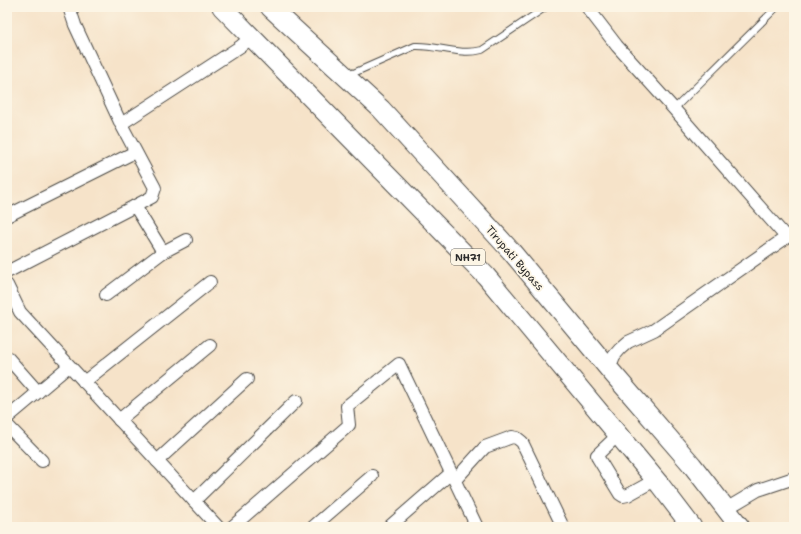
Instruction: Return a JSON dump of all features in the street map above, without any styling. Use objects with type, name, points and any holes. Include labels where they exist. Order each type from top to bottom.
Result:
[{"type":"highway","name":"NH71","points":[[222,7],[486,276],[655,480],[692,527]]},
{"type":"highway","name":"Tirupati Bypass","points":[[270,7],[381,109],[511,252],[692,465],[740,527]]},
{"type":"street","points":[[7,272],[135,206],[152,196],[155,188],[121,124],[75,25],[69,7]]},
{"type":"street","points":[[587,7],[617,46],[790,235],[654,330],[628,342],[614,356],[609,369]]},
{"type":"street","points":[[121,124],[252,37]]},
{"type":"street","points":[[7,216],[135,152]]},
{"type":"street","points":[[135,206],[163,252]]},
{"type":"street","points":[[106,295],[163,252],[186,240]]},
{"type":"street","points":[[84,382],[210,282]]},
{"type":"street","points":[[7,285],[20,312],[218,527]]},
{"type":"street","points":[[119,420],[210,344]]},
{"type":"street","points":[[7,357],[38,392]]},
{"type":"street","points":[[232,527],[349,425],[347,406],[399,364],[477,527]]},
{"type":"street","points":[[7,418],[69,366]]},
{"type":"street","points":[[157,461],[247,378]]},
{"type":"street","points":[[194,501],[296,401]]},
{"type":"street","points":[[7,425],[42,461]]},
{"type":"street","points":[[618,435],[597,455],[620,494],[623,496],[628,495],[655,480]]},
{"type":"street","points":[[389,527],[453,476],[485,447],[512,437],[517,438],[522,442],[563,527]]},
{"type":"street","points":[[313,527],[372,476]]},
{"type":"street","points":[[726,509],[758,490],[794,478]]},
{"type":"lane","points":[[346,77],[415,46],[425,46],[462,52],[482,50],[546,7]]},
{"type":"lane","points":[[674,108],[777,7]]}]
